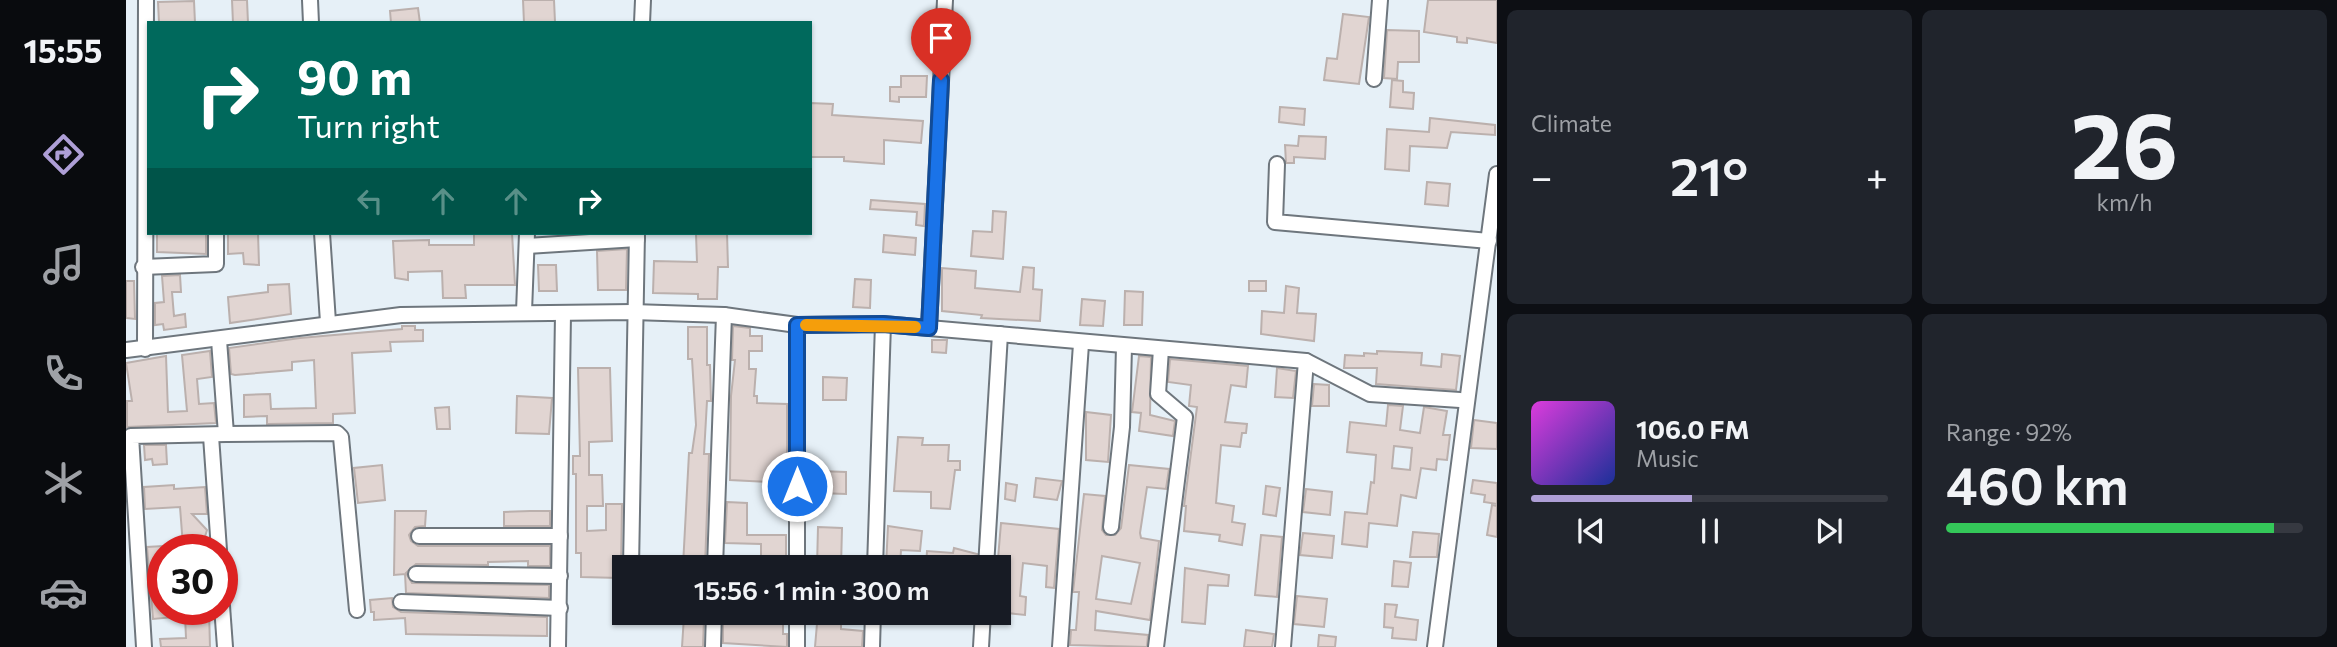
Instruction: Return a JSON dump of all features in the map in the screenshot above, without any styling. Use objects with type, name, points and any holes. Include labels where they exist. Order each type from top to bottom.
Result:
[{"type":"street","points":[[145,349],[143,267],[146,0]]},
{"type":"street","points":[[310,0],[311,21]]},
{"type":"street","points":[[642,21],[643,0]]},
{"type":"street","points":[[929,328],[945,0]]},
{"type":"street","points":[[1374,79],[1380,0]]},
{"type":"street","points":[[1277,164],[1275,222],[1489,241]]},
{"type":"street","points":[[1435,647],[1491,281],[1489,241],[1497,174]]},
{"type":"street","points":[[143,267],[216,264],[216,235]]},
{"type":"street","points":[[322,235],[328,322]]},
{"type":"street","points":[[524,312],[527,239],[637,236],[633,312],[631,555]]},
{"type":"street","points":[[126,350],[219,340],[328,322],[401,315],[524,312],[724,315],[797,325],[883,324],[1081,344],[1306,361],[1370,394],[1460,400]]},
{"type":"street","points":[[558,647],[564,314]]},
{"type":"street","points":[[715,555],[724,315]]},
{"type":"street","points":[[874,555],[883,324]]},
{"type":"street","points":[[797,325],[797,555]]},
{"type":"street","points":[[987,555],[1000,334]]},
{"type":"street","points":[[219,340],[219,534]]},
{"type":"street","points":[[1060,647],[1081,344]]},
{"type":"street","points":[[1111,527],[1122,428],[1124,346]]},
{"type":"street","points":[[1157,647],[1185,417],[1158,394],[1161,349]]},
{"type":"street","points":[[1283,647],[1306,361]]},
{"type":"street","points":[[144,647],[131,436],[337,433],[341,437],[357,610]]},
{"type":"street","points":[[419,536],[561,536]]},
{"type":"street","points":[[416,574],[560,576]]},
{"type":"street","points":[[401,602],[560,608]]},
{"type":"street","points":[[223,625],[225,647]]},
{"type":"street","points":[[713,647],[714,625]]},
{"type":"street","points":[[797,625],[797,647]]},
{"type":"street","points":[[872,647],[873,625]]},
{"type":"street","points":[[981,647],[982,625]]},
{"type":"building","points":[[232,0],[247,0],[248,21],[233,21]]},
{"type":"building","points":[[523,0],[554,0],[555,21],[524,21]]},
{"type":"building","points":[[1428,0],[1497,0],[1497,43],[1467,38],[1467,43],[1457,42],[1457,37],[1424,32]]},
{"type":"building","points":[[194,1],[195,21],[159,21],[158,2]]},
{"type":"building","points":[[418,8],[420,21],[391,21],[390,11]]},
{"type":"building","points":[[1343,14],[1369,17],[1359,84],[1324,80],[1327,58],[1337,59]]},
{"type":"building","points":[[1387,30],[1419,31],[1419,62],[1398,62],[1397,79],[1384,78]]},
{"type":"building","points":[[901,76],[927,76],[926,97],[899,97],[899,102],[890,101],[890,87],[901,87]]},
{"type":"building","points":[[1392,80],[1403,81],[1403,92],[1414,93],[1413,109],[1390,107]]},
{"type":"building","points":[[812,103],[833,104],[832,115],[923,121],[921,143],[884,140],[884,164],[844,161],[844,157],[812,157]]},
{"type":"building","points":[[1280,107],[1305,109],[1304,125],[1279,122]]},
{"type":"building","points":[[1430,118],[1495,125],[1495,135],[1451,132],[1447,148],[1410,146],[1409,171],[1385,169],[1387,129],[1429,132]]},
{"type":"building","points":[[1299,136],[1326,137],[1325,159],[1294,157],[1294,163],[1286,163],[1285,145],[1298,146]]},
{"type":"building","points":[[1427,182],[1450,184],[1448,206],[1425,204]]},
{"type":"building","points":[[871,200],[925,204],[924,226],[916,225],[917,212],[870,209]]},
{"type":"building","points":[[993,211],[1006,212],[1003,259],[971,256],[973,231],[992,232]]},
{"type":"building","points":[[157,235],[206,235],[206,254],[157,252]]},
{"type":"building","points":[[228,235],[258,235],[259,265],[244,264],[243,253],[228,254]]},
{"type":"building","points":[[474,235],[512,235],[515,285],[465,285],[466,298],[443,298],[442,271],[408,272],[408,280],[395,278],[393,241],[429,240],[429,245],[474,245]]},
{"type":"building","points":[[696,235],[727,235],[728,267],[718,267],[717,299],[698,299],[698,294],[653,293],[654,261],[697,262]]},
{"type":"building","points":[[884,235],[916,238],[915,255],[883,252]]},
{"type":"building","points":[[627,249],[626,290],[598,290],[597,251]]},
{"type":"building","points":[[538,265],[556,265],[557,291],[539,291]]},
{"type":"building","points":[[1023,267],[1034,268],[1033,289],[1042,290],[1040,321],[981,318],[982,315],[942,311],[942,268],[976,271],[975,288],[1020,292]]},
{"type":"building","points":[[180,275],[181,292],[172,292],[174,316],[185,314],[186,327],[164,330],[163,324],[155,325],[155,303],[164,302],[162,276]]},
{"type":"building","points":[[855,279],[871,280],[870,308],[853,307]]},
{"type":"building","points":[[126,281],[134,281],[135,319],[126,318]]},
{"type":"building","points":[[1249,281],[1266,281],[1266,291],[1249,291]]},
{"type":"building","points":[[289,284],[291,314],[230,323],[228,297],[268,292],[268,285]]},
{"type":"building","points":[[1286,286],[1299,288],[1297,313],[1316,314],[1314,341],[1261,334],[1262,311],[1284,313]]},
{"type":"building","points":[[1125,291],[1143,292],[1142,325],[1124,325]]},
{"type":"building","points":[[1082,299],[1105,301],[1103,326],[1080,325]]},
{"type":"building","points":[[402,326],[415,326],[415,330],[423,330],[423,341],[390,342],[391,351],[352,353],[355,413],[333,414],[333,423],[267,424],[267,416],[244,417],[244,395],[270,394],[271,409],[316,408],[314,360],[292,362],[292,370],[235,375],[231,374],[229,348],[300,338],[402,329]]},
{"type":"building","points":[[733,326],[750,328],[750,336],[762,336],[762,351],[749,351],[749,369],[756,369],[754,396],[757,396],[757,403],[787,404],[787,483],[730,480],[731,396],[735,360],[732,360]]},
{"type":"building","points":[[688,327],[707,327],[711,401],[707,401],[704,454],[709,454],[705,555],[684,555],[689,453],[692,453],[696,425],[692,359],[688,359]]},
{"type":"building","points":[[932,340],[947,340],[946,353],[932,352]]},
{"type":"building","points":[[210,351],[212,377],[197,379],[199,404],[214,403],[216,423],[127,427],[127,401],[132,401],[126,363],[166,356],[168,412],[187,411],[182,355]]},
{"type":"building","points":[[1377,351],[1422,353],[1421,365],[1441,367],[1442,354],[1460,356],[1456,390],[1376,384],[1377,368],[1344,368],[1345,355],[1364,356],[1364,353],[1377,354]]},
{"type":"building","points":[[1139,356],[1151,357],[1150,415],[1175,421],[1173,436],[1139,431],[1141,413],[1132,412]]},
{"type":"building","points":[[1170,359],[1248,366],[1246,387],[1231,385],[1225,422],[1247,424],[1246,433],[1242,433],[1240,447],[1221,445],[1216,503],[1234,506],[1232,522],[1245,524],[1242,545],[1219,541],[1220,535],[1184,531],[1184,506],[1197,407],[1189,406],[1191,385],[1168,382]]},
{"type":"building","points":[[578,368],[610,368],[612,441],[589,442],[589,475],[602,475],[603,506],[587,506],[587,531],[606,530],[606,504],[622,504],[621,555],[612,555],[612,578],[581,577],[581,553],[576,553],[576,474],[573,474],[573,456],[580,456]]},
{"type":"building","points":[[1277,368],[1296,371],[1293,398],[1275,397]]},
{"type":"building","points":[[823,377],[847,378],[846,400],[823,400]]},
{"type":"building","points":[[1314,384],[1329,385],[1329,406],[1312,406]]},
{"type":"building","points":[[517,396],[552,398],[549,434],[516,433]]},
{"type":"building","points":[[1388,405],[1403,406],[1400,430],[1420,433],[1424,407],[1447,411],[1443,435],[1450,435],[1447,460],[1437,459],[1436,470],[1421,468],[1416,498],[1401,495],[1397,526],[1369,523],[1367,547],[1342,544],[1345,512],[1367,514],[1371,482],[1374,483],[1376,455],[1347,452],[1350,422],[1386,426]],"holes":[[[1394,446],[1412,448],[1410,470],[1392,468]]]},
{"type":"building","points":[[449,407],[450,429],[437,429],[435,408]]},
{"type":"building","points":[[1086,412],[1111,415],[1108,462],[1086,460]]},
{"type":"building","points":[[1474,420],[1497,423],[1497,449],[1471,448]]},
{"type":"building","points":[[898,437],[923,438],[922,445],[949,445],[948,461],[960,461],[960,470],[955,470],[950,509],[931,508],[931,492],[894,491]]},
{"type":"building","points":[[144,445],[166,445],[167,464],[153,465],[152,459],[145,460]]},
{"type":"building","points":[[382,465],[385,500],[358,503],[354,468]]},
{"type":"building","points":[[1129,465],[1169,469],[1166,489],[1147,487],[1140,533],[1141,538],[1159,541],[1150,620],[1096,611],[1095,630],[1148,635],[1147,647],[1070,645],[1071,630],[1076,630],[1079,592],[1073,592],[1084,494],[1105,496],[1102,530],[1106,535],[1115,535],[1121,528]],"holes":[[[1102,556],[1140,563],[1131,604],[1096,599]]]},
{"type":"building","points":[[819,471],[846,472],[846,494],[818,493]]},
{"type":"building","points":[[1036,478],[1062,481],[1057,500],[1034,497]]},
{"type":"building","points":[[1473,480],[1497,483],[1497,504],[1484,502],[1485,495],[1471,493]]},
{"type":"building","points":[[1006,483],[1017,485],[1015,501],[1005,499]]},
{"type":"building","points":[[1266,486],[1280,488],[1276,516],[1263,514]]},
{"type":"building","points":[[144,487],[205,487],[207,514],[192,514],[207,530],[206,534],[182,534],[180,507],[145,509]]},
{"type":"building","points":[[1306,489],[1332,492],[1330,515],[1303,512]]},
{"type":"building","points":[[727,502],[747,503],[747,535],[786,535],[786,555],[761,555],[761,544],[725,543]]},
{"type":"building","points":[[1492,505],[1497,506],[1497,537],[1487,535]]},
{"type":"building","points":[[395,511],[426,511],[425,526],[415,527],[409,535],[411,541],[418,546],[550,546],[550,566],[528,566],[528,561],[488,562],[488,565],[416,564],[406,573],[412,583],[549,585],[549,598],[406,593],[405,574],[394,575]]},
{"type":"building","points":[[550,511],[550,526],[504,526],[504,512]]},
{"type":"building","points":[[1001,523],[1059,529],[1054,588],[1046,587],[1047,566],[1023,563],[1020,596],[1026,597],[1025,615],[1011,613],[1011,555],[998,555]]},
{"type":"building","points":[[888,526],[922,531],[920,551],[901,550],[901,555],[887,555]]},
{"type":"building","points":[[818,527],[842,528],[841,555],[817,555]]},
{"type":"building","points":[[1413,532],[1439,534],[1437,557],[1410,557]]},
{"type":"building","points":[[1303,533],[1334,536],[1332,558],[1300,555]]},
{"type":"building","points":[[1261,535],[1282,537],[1277,597],[1255,595]]},
{"type":"building","points":[[954,548],[977,554],[927,555],[927,551],[953,553]]},
{"type":"building","points":[[1394,561],[1411,563],[1408,587],[1392,586]]},
{"type":"building","points":[[1185,568],[1229,575],[1228,586],[1208,585],[1205,624],[1182,622]]},
{"type":"building","points":[[1297,596],[1327,599],[1324,627],[1294,624]]},
{"type":"building","points":[[392,598],[393,607],[401,612],[547,617],[547,636],[406,634],[405,618],[374,620],[370,600]]},
{"type":"building","points":[[1385,604],[1397,605],[1395,617],[1418,620],[1416,640],[1392,638],[1393,628],[1384,627]]},
{"type":"building","points":[[185,625],[209,625],[210,647],[161,647],[160,639],[186,638]]},
{"type":"building","points":[[683,625],[704,625],[703,647],[682,647]]},
{"type":"building","points":[[723,625],[783,625],[783,634],[787,634],[787,647],[723,643]]},
{"type":"building","points":[[817,625],[841,625],[841,629],[863,631],[862,647],[815,647]]},
{"type":"building","points":[[1246,630],[1274,634],[1272,647],[1244,647]]},
{"type":"building","points":[[1319,635],[1336,637],[1335,647],[1318,647]]},
{"type":"slow traffic","points":[[806,325],[883,324],[915,327]]},
{"type":"route","points":[[797,486],[797,325],[883,324],[929,328],[941,80]]}]
